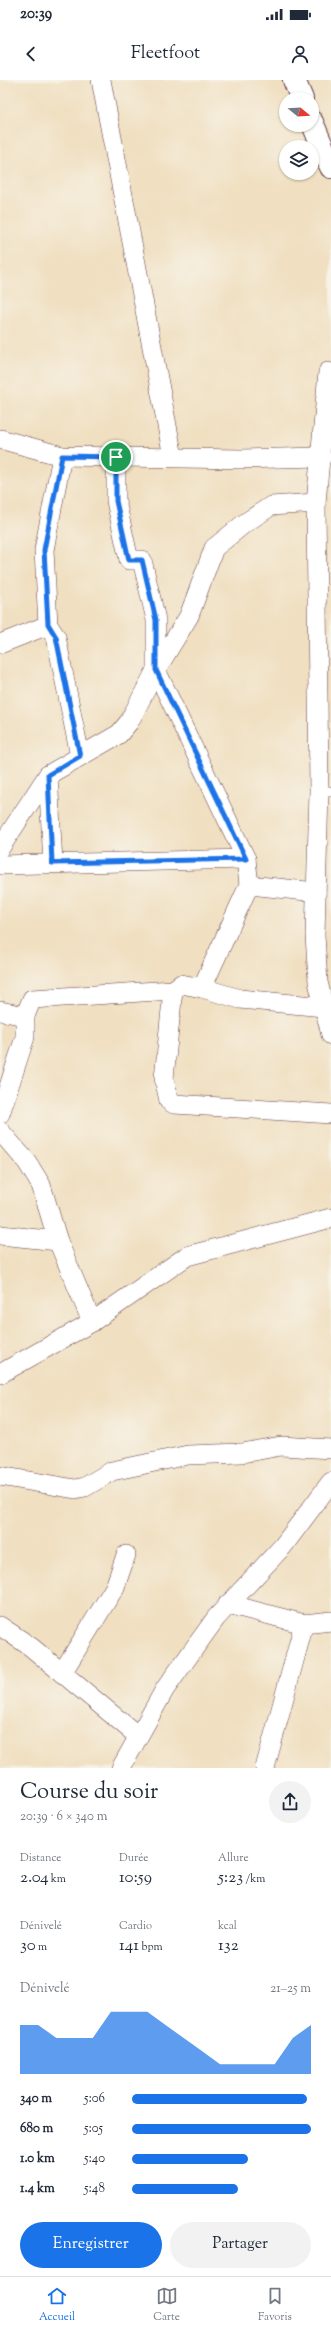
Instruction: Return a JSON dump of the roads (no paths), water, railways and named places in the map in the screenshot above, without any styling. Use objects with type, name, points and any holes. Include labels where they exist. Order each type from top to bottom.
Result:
[{"type":"main road","points":[[294,80],[299,92]]},
{"type":"main road","points":[[316,132],[331,167]]},
{"type":"street","points":[[100,80],[173,457]]},
{"type":"street","points":[[328,372],[322,457],[316,503],[325,791],[316,892],[315,958],[324,1007],[331,1034]]},
{"type":"street","points":[[0,439],[62,456],[241,459],[322,457]]},
{"type":"street","points":[[62,456],[44,550],[48,624],[56,637],[80,756]]},
{"type":"street","points":[[116,457],[116,501],[129,560],[142,560],[156,620],[156,670],[246,859],[249,885],[202,988]]},
{"type":"street","points":[[0,848],[48,775],[119,734],[129,722],[156,670],[189,616],[214,548],[245,522],[271,506],[316,503]]},
{"type":"street","points":[[0,644],[48,624]]},
{"type":"street","points":[[48,775],[52,863]]},
{"type":"street","points":[[0,864],[246,859]]},
{"type":"street","points":[[249,885],[316,892]]},
{"type":"street","points":[[0,1114],[25,1037],[25,1016],[32,999],[173,990],[181,984],[202,988],[240,999],[324,1007]]},
{"type":"street","points":[[173,990],[164,1078],[169,1101],[174,1104],[331,1114]]},
{"type":"street","points":[[0,1011],[25,1016]]},
{"type":"street","points":[[0,1131],[27,1162],[41,1185],[58,1242],[92,1322]]},
{"type":"street","points":[[0,1374],[92,1322],[187,1256],[331,1218]]},
{"type":"street","points":[[0,1235],[58,1242]]},
{"type":"street","points":[[0,1476],[75,1489],[85,1487],[112,1471],[188,1456],[242,1453],[281,1446],[331,1449]]},
{"type":"street","points":[[121,1768],[165,1689],[228,1604],[283,1546],[331,1482]]},
{"type":"street","points":[[62,1673],[115,1587],[126,1555]]},
{"type":"street","points":[[228,1604],[304,1624],[331,1621]]},
{"type":"street","points":[[265,1768],[304,1624]]},
{"type":"street","points":[[0,1626],[31,1647],[138,1736]]}]
